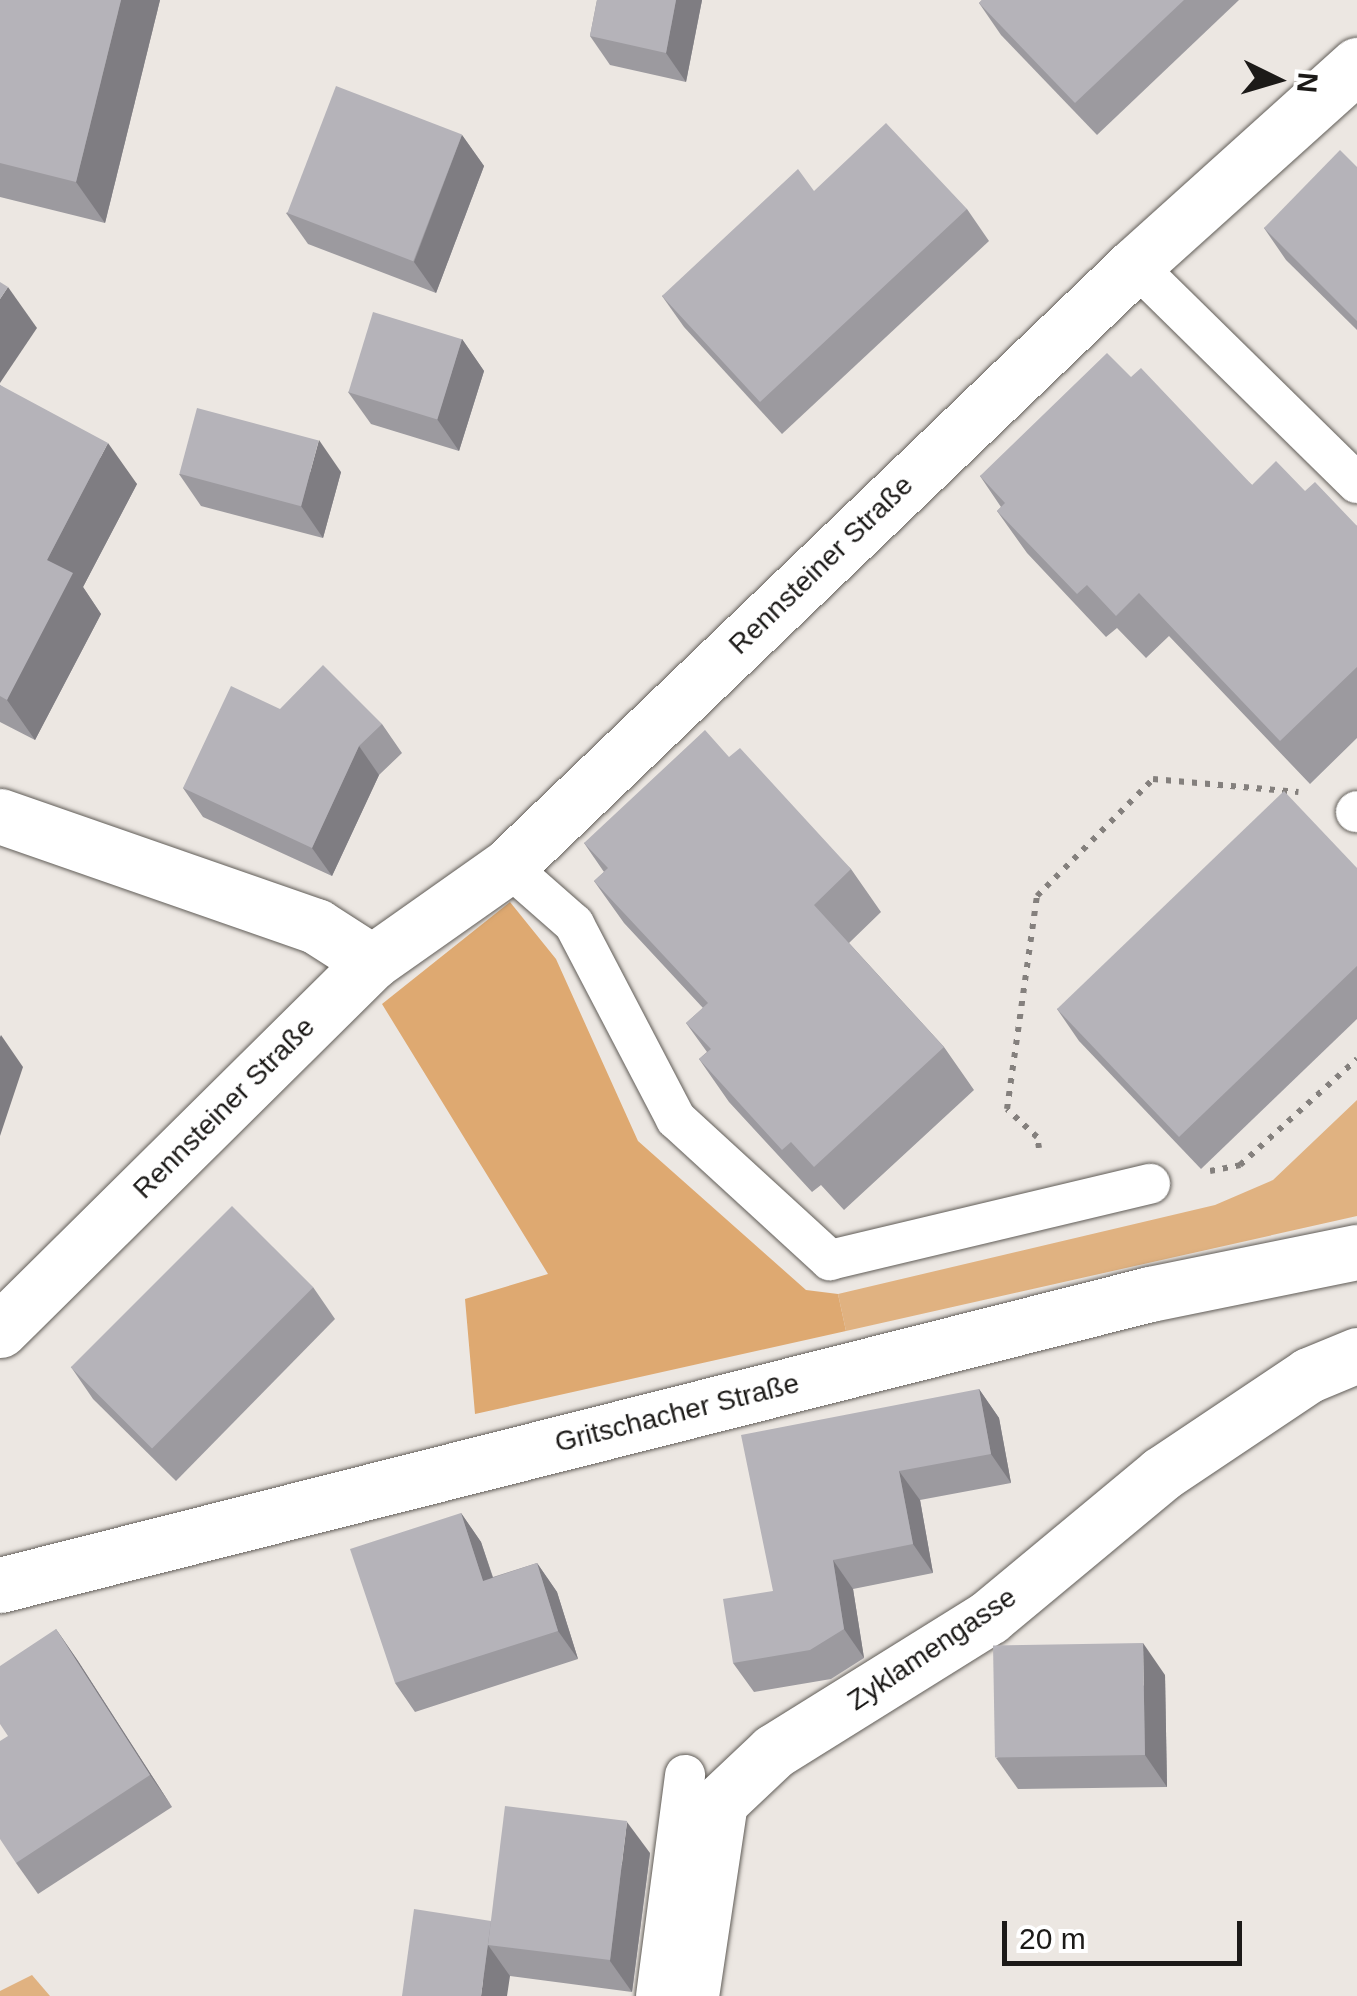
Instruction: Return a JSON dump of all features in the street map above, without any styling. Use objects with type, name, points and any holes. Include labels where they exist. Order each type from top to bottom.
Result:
[{"type":"street","name":"Rennsteiner Straße","points":[[0,1330],[372,962],[508,866],[1135,265],[1357,65]]},
{"type":"street","points":[[0,816],[316,926],[372,962]]},
{"type":"street","name":"Gritschacher Straße","points":[[0,1585],[1150,1294],[1357,1252]]},
{"type":"street","name":"Zyklamengasse","points":[[691,1996],[720,1802],[774,1752],[988,1616],[1161,1474],[1309,1374],[1357,1355]]},
{"type":"lane","points":[[1135,265],[1357,483]]},
{"type":"lane","points":[[508,866],[574,924],[676,1119],[830,1260],[1150,1184]]},
{"type":"lane","points":[[656,1996],[685,1775]]},
{"type":"path","points":[[1047,1208],[1037,1137],[1008,1110],[1037,896],[1153,779],[1340,796],[1356,812]]},
{"type":"path","points":[[1150,1184],[1240,1165],[1357,1059]]},
{"type":"shaded area","points":[[510,902],[556,959],[638,1141],[806,1290],[838,1294],[846,1331],[475,1414],[465,1299],[548,1274],[382,1004]]},
{"type":"shaded area","points":[[1357,1100],[1357,1216],[846,1331],[838,1294],[1215,1205],[1273,1180]]},
{"type":"shaded area","points":[[32,1975],[50,1996],[0,1996],[0,1991]]},
{"type":"building","points":[[0,0],[121,0],[76,182],[0,163]]},
{"type":"building","points":[[597,0],[676,0],[666,53],[590,36]]},
{"type":"building","points":[[1184,0],[1075,103],[979,3]]},
{"type":"building","points":[[336,86],[462,134],[413,261],[287,213]]},
{"type":"building","points":[[886,123],[967,209],[760,402],[662,296],[798,169],[814,191]]},
{"type":"building","points":[[1340,150],[1357,167],[1357,321],[1264,228]]},
{"type":"building","points":[[0,282],[8,287],[0,299]]},
{"type":"building","points":[[373,312],[462,339],[437,420],[348,392]]},
{"type":"building","points":[[1107,353],[1131,377],[1141,368],[1252,485],[1276,461],[1305,491],[1315,482],[1357,526],[1357,667],[1280,741],[1139,593],[1116,616],[1087,585],[1077,594],[997,511],[1005,503],[980,476]]},
{"type":"building","points":[[0,385],[108,443],[47,560],[73,573],[7,700],[0,696]]},
{"type":"building","points":[[197,408],[319,441],[301,506],[179,474]]},
{"type":"building","points":[[323,665],[382,724],[359,746],[312,848],[183,788],[231,686],[280,709]]},
{"type":"building","points":[[705,730],[729,757],[740,748],[851,869],[814,905],[944,1047],[814,1167],[791,1142],[782,1150],[699,1059],[711,1049],[686,1023],[708,1003],[594,881],[608,868],[584,843]]},
{"type":"building","points":[[1284,791],[1357,868],[1357,966],[1179,1137],[1057,1009]]},
{"type":"building","points":[[232,1206],[313,1287],[152,1449],[71,1367]]},
{"type":"building","points":[[979,1389],[991,1454],[899,1471],[913,1544],[833,1560],[844,1629],[810,1650],[733,1663],[723,1599],[773,1591],[741,1435]]},
{"type":"building","points":[[461,1513],[483,1581],[537,1563],[558,1631],[395,1683],[350,1549]]},
{"type":"building","points":[[56,1629],[150,1775],[16,1863],[0,1839],[0,1741],[8,1736],[0,1724],[0,1666]]},
{"type":"building","points":[[1143,1643],[1145,1755],[995,1758],[993,1646]]},
{"type":"building","points":[[505,1806],[627,1821],[610,1960],[488,1945]]},
{"type":"building","points":[[414,1909],[491,1921],[481,1996],[402,1996]]}]
